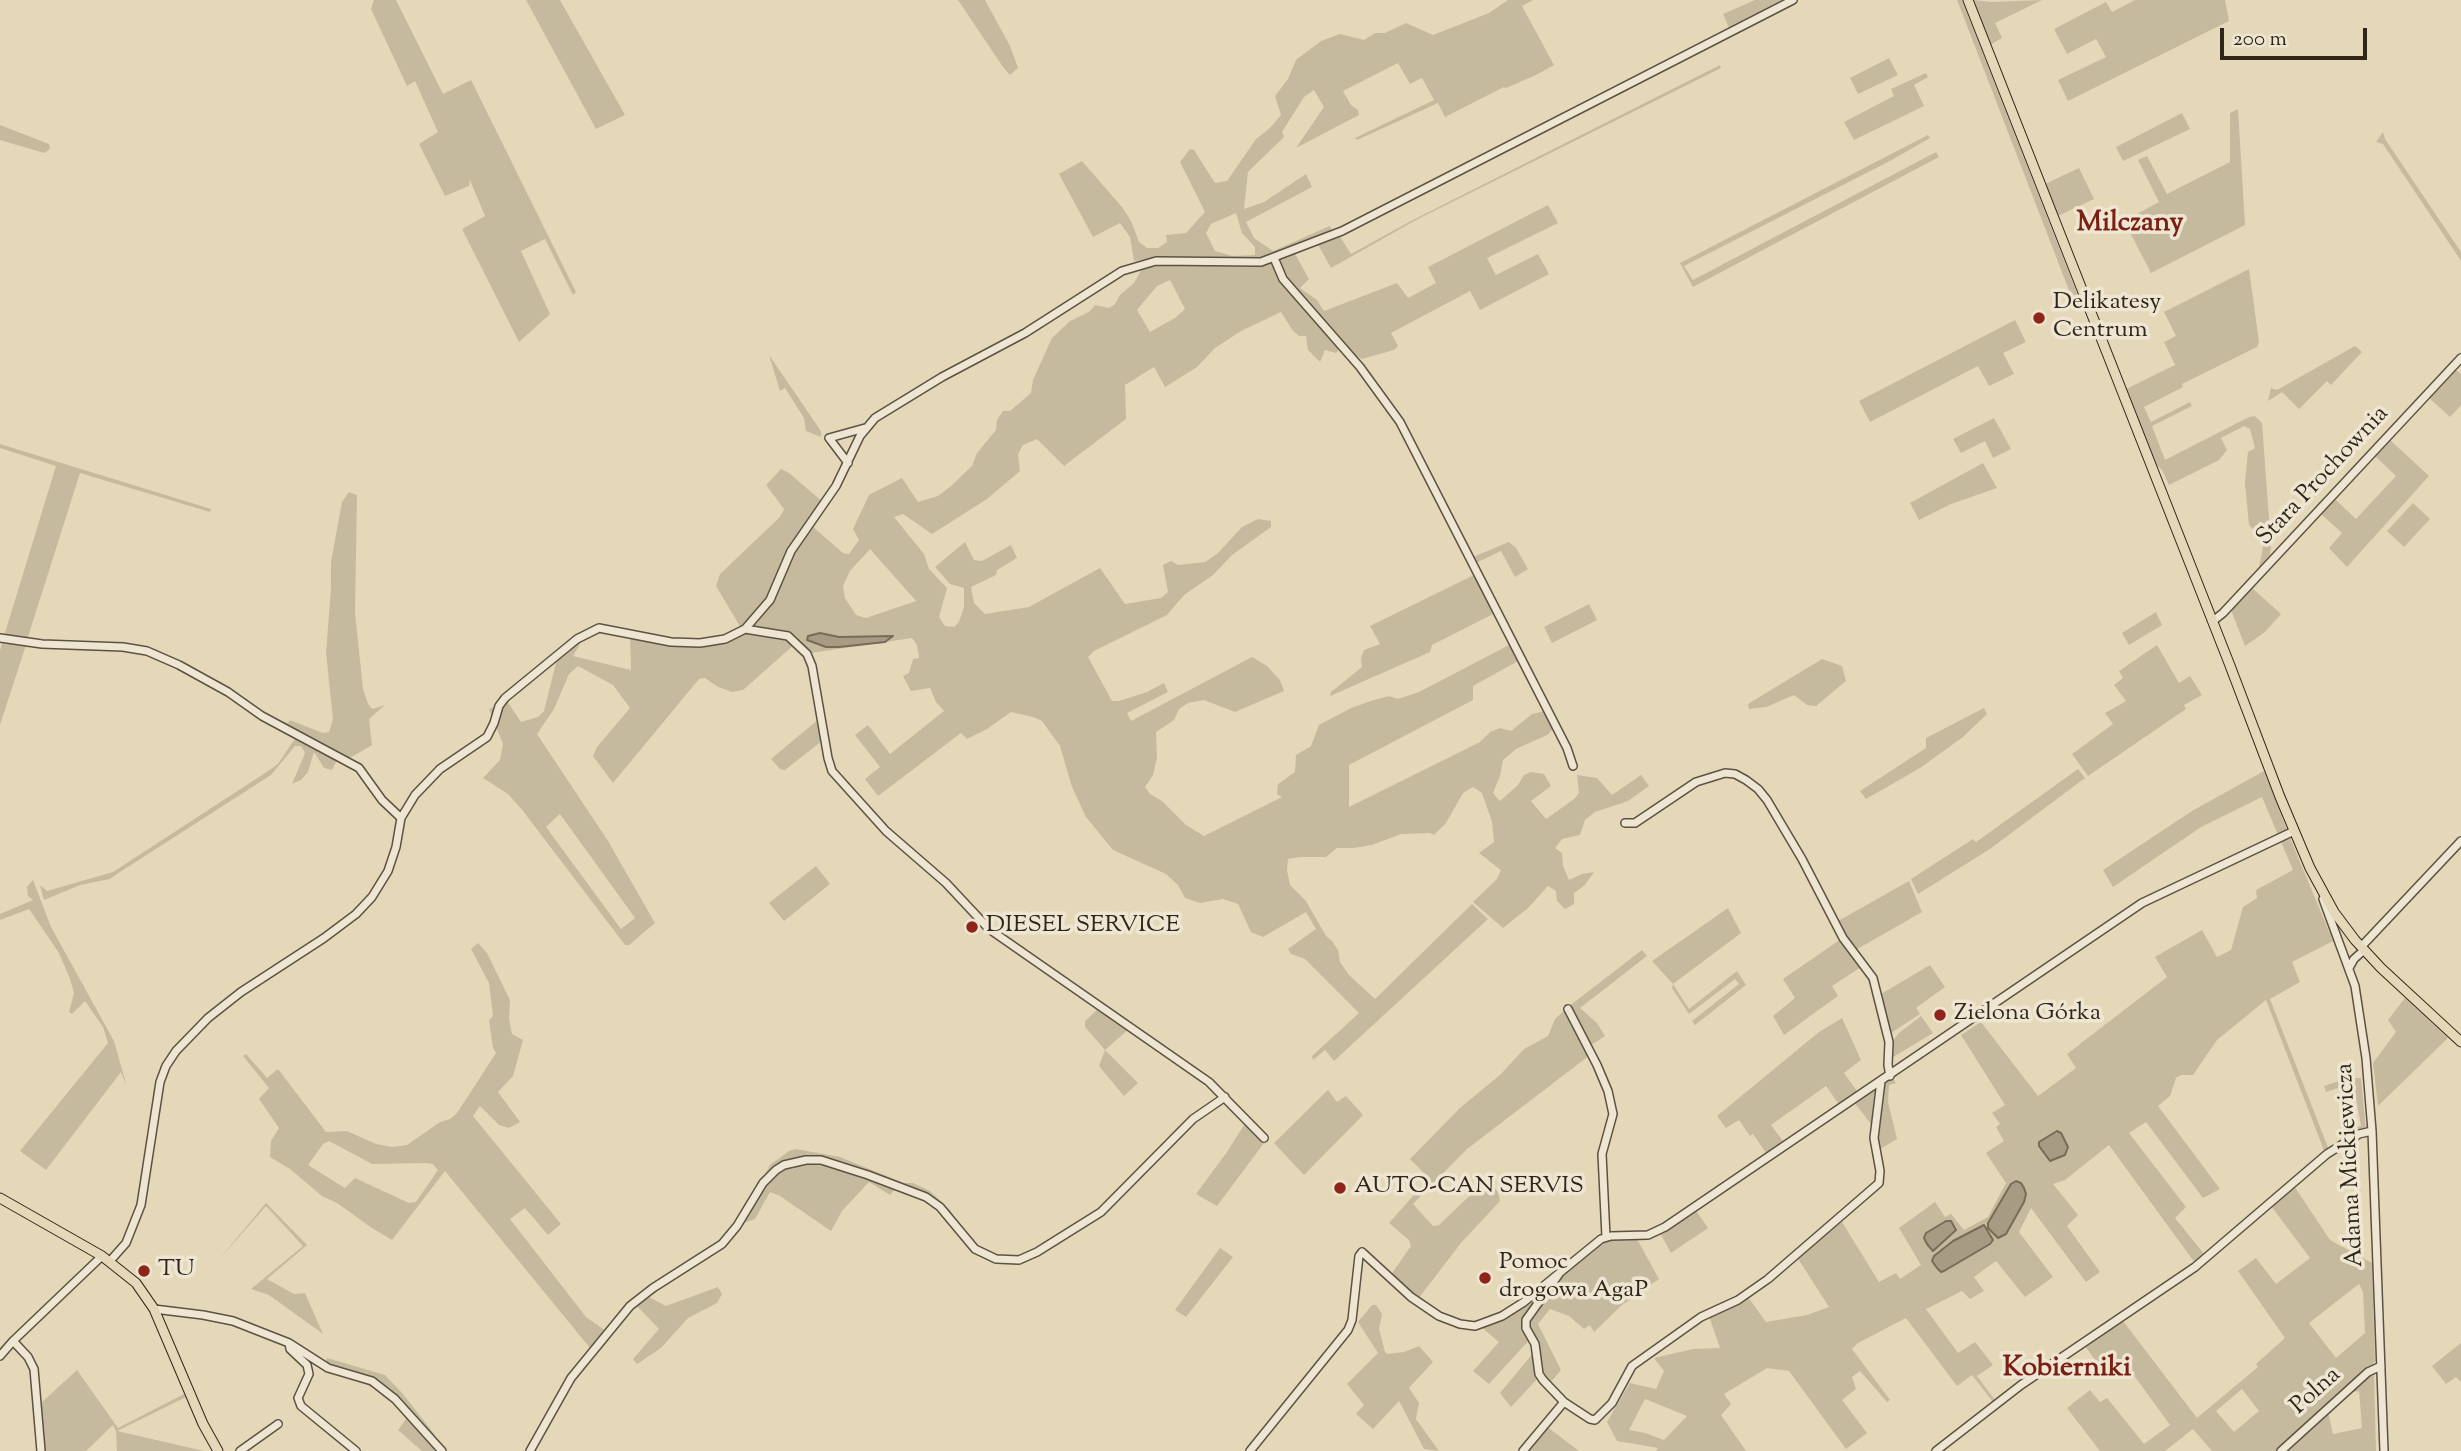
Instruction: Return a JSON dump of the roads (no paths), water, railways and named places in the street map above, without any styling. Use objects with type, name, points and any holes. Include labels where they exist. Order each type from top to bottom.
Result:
[{"type":"main road","name":"Adama Mickiewicza","points":[[1968,0],[2294,831],[2318,884],[2337,917],[2362,948],[2461,1042]]},
{"type":"main road","points":[[0,1198],[106,1259],[136,1283],[154,1309],[203,1424],[218,1451]]},
{"type":"street","points":[[0,1356],[13,1341],[125,1242],[141,1205],[157,1095],[162,1074],[170,1058],[198,1027],[230,1000],[356,914],[372,897],[388,871],[394,856],[401,818],[407,806],[432,776],[487,737],[505,698],[590,631],[603,628],[691,644],[724,639],[745,629],[770,600],[791,551],[830,497],[865,428],[875,418],[893,405],[1007,344],[1113,276],[1131,267],[1166,260],[1247,263],[1274,258],[1356,225],[1793,0]]},
{"type":"street","points":[[1274,258],[1283,279],[1360,367],[1400,422],[1567,748],[1573,766]]},
{"type":"street","name":"Stara Prochownia","points":[[2213,621],[2461,358]]},
{"type":"street","points":[[848,463],[828,438],[865,428]]},
{"type":"street","points":[[745,629],[788,636],[807,654],[812,666],[830,766],[839,780],[886,831],[946,883],[989,929],[1160,1046],[1225,1097],[1264,1138]]},
{"type":"street","points":[[0,638],[42,644],[123,647],[146,652],[178,665],[228,692],[262,716],[359,768],[382,800],[401,818]]},
{"type":"street","points":[[1625,823],[1635,823],[1696,782],[1725,773],[1735,774],[1758,789],[1796,849],[1843,938],[1873,978],[1889,1042],[1890,1076]]},
{"type":"street","points":[[1250,1451],[1348,1331],[1352,1320],[1359,1256],[1362,1252],[1422,1305],[1439,1316],[1468,1326],[1481,1325],[1508,1312],[1606,1237],[1648,1235],[1658,1231],[2142,903],[2294,831]]},
{"type":"street","points":[[2349,968],[2362,948],[2461,841]]},
{"type":"street","name":"Adama Mickiewicza","points":[[2318,884],[2349,968],[2362,1027],[2372,1131],[2384,1451]]},
{"type":"street","points":[[1567,1010],[1597,1065],[1608,1091],[1612,1114],[1602,1154],[1606,1237]]},
{"type":"street","points":[[1563,1268],[1526,1320],[1526,1328],[1537,1352],[1539,1374],[1564,1402],[1595,1420],[1612,1403],[1632,1366],[1701,1317],[1738,1300],[1769,1279],[1879,1183],[1880,1171],[1874,1138],[1881,1082]]},
{"type":"street","points":[[530,1451],[571,1378],[630,1306],[653,1287],[722,1244],[737,1226],[763,1183],[784,1165],[821,1160],[926,1197],[940,1207],[975,1250],[996,1258],[1019,1260],[1037,1252],[1101,1212],[1193,1119],[1225,1097]]},
{"type":"street","points":[[1937,1451],[2021,1384],[2195,1267],[2327,1154],[2358,1134],[2372,1131]]},
{"type":"street","points":[[154,1309],[217,1317],[251,1328],[289,1343],[328,1368],[380,1386],[442,1451]]},
{"type":"street","points":[[13,1341],[28,1357],[34,1369],[41,1451]]},
{"type":"street","points":[[289,1343],[290,1349],[307,1365],[309,1374],[298,1398],[301,1406],[356,1451]]},
{"type":"street","name":"Polna","points":[[2281,1451],[2368,1372],[2381,1366]]},
{"type":"street","points":[[1522,1451],[1564,1402]]},
{"type":"street","points":[[240,1451],[278,1424]]},
{"type":"place","name":"Delikatesy Centrum","points":[[2039,318]]},
{"type":"place","name":"DIESEL SERVICE","points":[[972,927]]},
{"type":"place","name":"Zielona Górka","points":[[1940,1015]]},
{"type":"place","name":"AUTO-CAN SERVIS","points":[[1340,1188]]},
{"type":"place","name":"TU","points":[[144,1271]]},
{"type":"place","name":"Pomoc drogowa AgaP","points":[[1485,1278]]},
{"type":"district","name":"Milczany","points":[[2130,225]]},
{"type":"district","name":"Kobierniki","points":[[2067,1370]]}]
